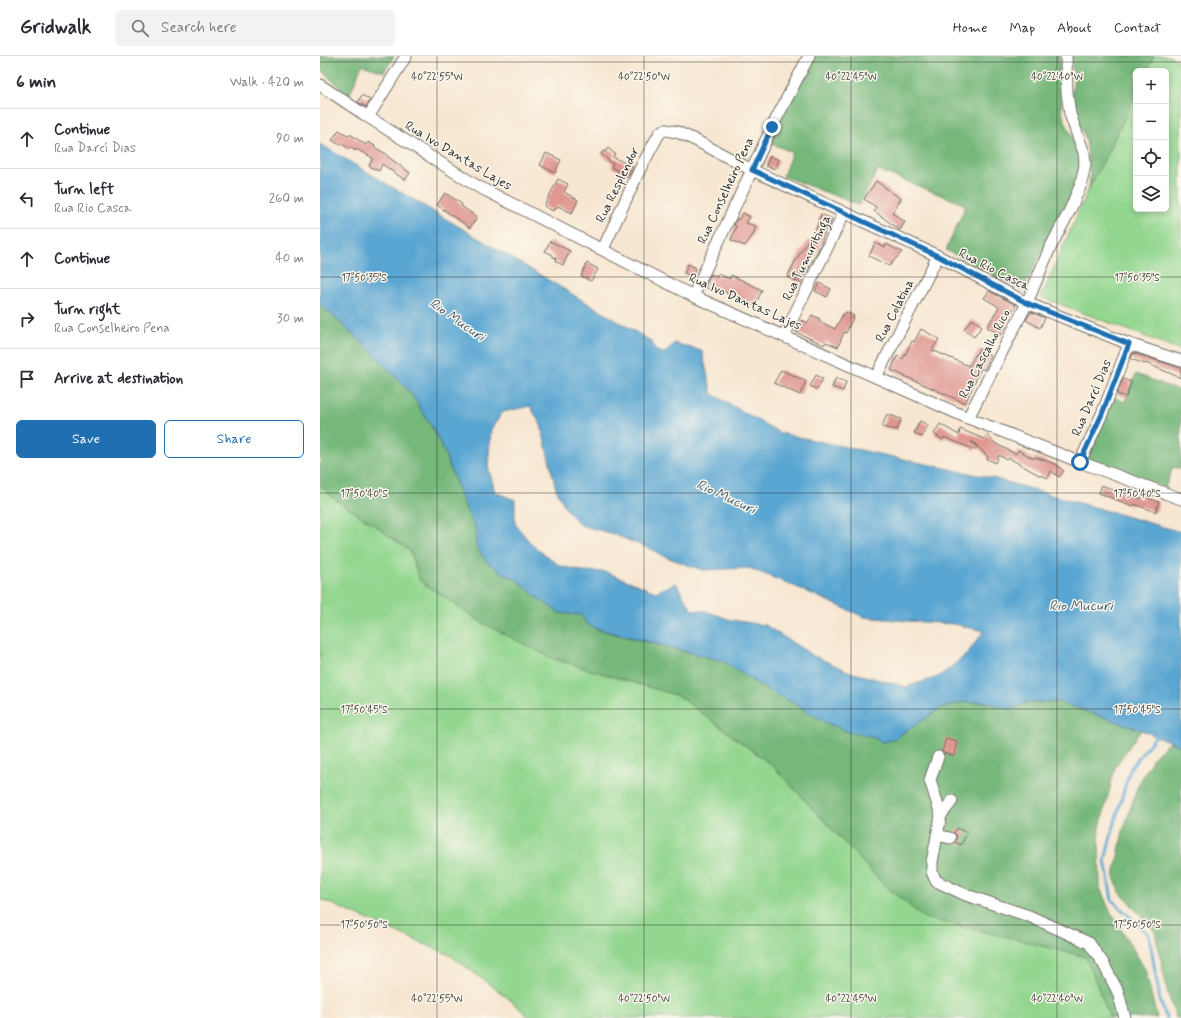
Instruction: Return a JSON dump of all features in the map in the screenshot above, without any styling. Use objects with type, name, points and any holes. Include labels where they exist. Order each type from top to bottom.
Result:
[{"type":"street","points":[[368,117],[406,56]]},
{"type":"street","name":"Rua Conselheiro Pena","points":[[693,296],[772,127],[809,56]]},
{"type":"street","name":"Rua Cascalho Rico","points":[[968,418],[1027,303],[1049,250],[1070,210],[1081,184],[1085,165],[1084,153],[1070,114],[1067,93],[1066,56]]},
{"type":"street","name":"Rua Ivo Dantas Lajes","points":[[320,85],[477,186],[693,296],[968,418],[1080,462],[1181,499]]},
{"type":"street","name":"Rua Rio Casca","points":[[659,134],[666,130],[677,132],[694,139],[799,193],[938,256],[1027,303],[1129,344],[1181,361]]},
{"type":"street","name":"Rua Resplendor","points":[[603,249],[640,169],[659,134]]},
{"type":"street","name":"Rua Tumuritinga","points":[[784,336],[844,213]]},
{"type":"street","name":"Rua Colatina","points":[[876,377],[938,256]]},
{"type":"street","name":"Rua Darcí Dias","points":[[1080,462],[1102,414],[1129,344]]},
{"type":"street","points":[[938,757],[930,780],[941,815],[932,862],[932,872],[936,881],[966,895],[1029,916],[1089,943],[1103,963],[1118,992],[1125,1018]]},
{"type":"street","points":[[941,815],[952,801]]},
{"type":"street","points":[[938,835],[950,838]]},
{"type":"green space","points":[[320,56],[394,56],[384,72],[362,65],[349,96],[320,69]]},
{"type":"green space","points":[[814,56],[1059,56],[1062,90],[1061,107],[1065,121],[1081,155],[1080,177],[1023,290],[946,250],[966,205],[878,170],[859,205],[783,176],[792,152],[772,144],[762,167],[757,165]]},
{"type":"green space","points":[[1069,56],[1154,56],[1148,68],[1133,68],[1133,100],[1089,188],[1090,175],[1086,140],[1077,118],[1072,97],[1074,74]]},
{"type":"green space","points":[[1154,56],[1169,56],[1181,62],[1181,350],[1041,297],[1089,188],[1133,100],[1133,212],[1169,212],[1169,68],[1148,68]]},
{"type":"green space","points":[[320,304],[371,351],[411,393],[433,429],[444,451],[467,512],[476,529],[476,546],[500,571],[520,582],[535,596],[560,613],[581,615],[586,623],[595,629],[723,661],[762,687],[825,722],[848,732],[871,736],[882,742],[892,740],[941,708],[965,702],[988,702],[999,707],[1011,708],[1029,702],[1059,702],[1141,730],[1115,767],[1099,832],[1100,888],[1109,909],[1145,969],[1157,1018],[1110,1018],[1086,957],[924,918],[883,884],[773,766],[679,696],[554,659],[484,624],[420,581],[410,551],[373,524],[337,501],[320,485]]},
{"type":"green space","points":[[1136,374],[1181,391],[1181,469],[1173,467],[1165,488],[1088,459],[1112,397],[1125,402]]},
{"type":"green space","points":[[320,485],[337,501],[373,524],[410,551],[420,581],[554,659],[679,696],[773,766],[883,884],[1020,940],[1086,957],[1110,1018],[530,1018],[508,998],[450,955],[320,899]]},
{"type":"green space","points":[[1169,742],[1181,746],[1181,1018],[1176,1018],[1168,994],[1155,932],[1120,892],[1114,877],[1123,831],[1138,785],[1153,758]]},
{"type":"water","name":"Rio Mucuri","points":[[320,144],[651,341],[656,351],[665,353],[674,343],[702,351],[712,394],[780,433],[992,478],[1181,532],[1181,746],[1141,730],[1059,702],[1029,702],[1011,709],[999,707],[988,702],[965,702],[941,708],[892,740],[882,742],[871,736],[848,732],[825,722],[762,687],[723,661],[595,628],[586,623],[581,615],[560,613],[535,596],[520,582],[486,561],[476,546],[476,529],[467,512],[444,451],[433,429],[411,393],[371,351],[320,304]],"holes":[[[530,406],[541,425],[556,489],[565,507],[580,525],[610,533],[651,549],[663,556],[702,570],[749,568],[864,617],[954,624],[984,631],[966,655],[938,677],[906,687],[850,672],[812,655],[765,625],[731,620],[706,611],[692,610],[676,583],[656,592],[606,572],[582,571],[560,566],[532,545],[515,524],[515,500],[495,492],[488,466],[491,429],[503,412]]]},
{"type":"building","points":[[362,95],[370,100],[366,107],[358,102]]},
{"type":"building","points":[[339,130],[349,136],[350,134],[366,145],[368,142],[375,146],[374,147],[388,155],[387,156],[410,173],[405,180],[382,164],[379,171],[369,166],[373,158],[356,149],[355,151],[350,147],[349,149],[341,143],[340,145],[332,140]]},
{"type":"building","points":[[608,148],[615,154],[613,157],[633,167],[628,176],[611,167],[613,164],[601,154]]},
{"type":"building","points":[[546,153],[561,160],[555,173],[540,165]]},
{"type":"building","points":[[770,156],[779,160],[775,169],[766,166]]},
{"type":"building","points":[[558,179],[568,184],[564,192],[578,200],[572,213],[558,206],[553,211],[544,206]]},
{"type":"building","points":[[876,181],[901,199],[892,213],[905,222],[900,230],[874,211],[876,207],[864,199]]},
{"type":"building","points":[[445,193],[462,204],[461,206],[477,217],[470,228],[437,205]]},
{"type":"building","points":[[743,213],[750,217],[746,223],[756,226],[753,235],[745,246],[731,240],[736,226],[734,225]]},
{"type":"building","points":[[821,214],[832,219],[829,226],[827,225],[820,246],[801,283],[787,277],[808,240],[811,242]]},
{"type":"building","points":[[550,241],[570,251],[563,265],[555,261],[556,258],[553,257],[553,255],[545,251]]},
{"type":"building","points":[[875,243],[885,247],[886,244],[902,252],[889,266],[869,256]]},
{"type":"building","points":[[587,263],[598,269],[591,281],[581,276]]},
{"type":"building","points":[[688,264],[696,268],[692,277],[684,273]]},
{"type":"building","points":[[711,274],[717,277],[718,274],[730,279],[731,275],[762,290],[755,306],[722,291],[721,292],[713,288],[711,290],[705,287]]},
{"type":"building","points":[[819,283],[831,289],[827,297],[815,291]]},
{"type":"building","points":[[989,291],[1016,305],[1004,324],[1006,326],[1000,335],[987,327],[999,307],[984,298]]},
{"type":"building","points":[[846,312],[854,316],[846,333],[844,332],[838,347],[826,342],[824,345],[796,332],[802,320],[808,323],[812,315],[820,319],[819,321],[835,329],[843,314]]},
{"type":"building","points":[[1031,312],[1045,318],[1040,328],[1026,320]]},
{"type":"building","points":[[972,319],[982,326],[974,337],[964,329]]},
{"type":"building","points":[[921,329],[939,339],[932,350],[969,366],[979,349],[991,356],[984,370],[981,368],[965,403],[891,370],[897,356],[903,359],[912,341],[914,342]]},
{"type":"building","points":[[1133,353],[1181,368],[1181,378],[1146,363],[1145,364],[1131,359]]},
{"type":"building","points":[[781,370],[806,381],[800,395],[774,383]]},
{"type":"building","points":[[816,375],[823,379],[817,390],[810,386]]},
{"type":"building","points":[[836,378],[846,382],[843,391],[832,387]]},
{"type":"building","points":[[1123,379],[1131,382],[1126,397],[1117,394]]},
{"type":"building","points":[[887,414],[901,419],[897,430],[882,427]]},
{"type":"building","points":[[920,421],[928,425],[922,437],[914,433]]},
{"type":"building","points":[[940,424],[959,435],[960,429],[984,439],[987,435],[996,444],[1016,454],[1018,450],[1034,459],[1035,457],[1055,464],[1064,471],[1059,477],[1051,471],[1048,478],[1037,474],[1009,458],[1007,460],[999,455],[996,463],[987,459],[988,457],[977,446],[975,450],[944,437],[943,440],[934,434]]},
{"type":"building","points":[[1102,485],[1120,493],[1121,491],[1141,499],[1142,496],[1159,502],[1156,512],[1134,504],[1133,506],[1099,493]]},
{"type":"building","points":[[946,738],[957,741],[954,756],[942,752]]},
{"type":"building","points":[[957,828],[967,833],[961,845],[955,842],[957,836],[954,833]]},
{"type":"waterway","points":[[1158,733],[1130,769],[1105,860],[1112,900],[1149,935],[1160,1000],[1166,1018]]},
{"type":"route","points":[[772,127],[752,170],[938,256],[1027,303],[1129,344],[1102,414],[1080,462]]}]
